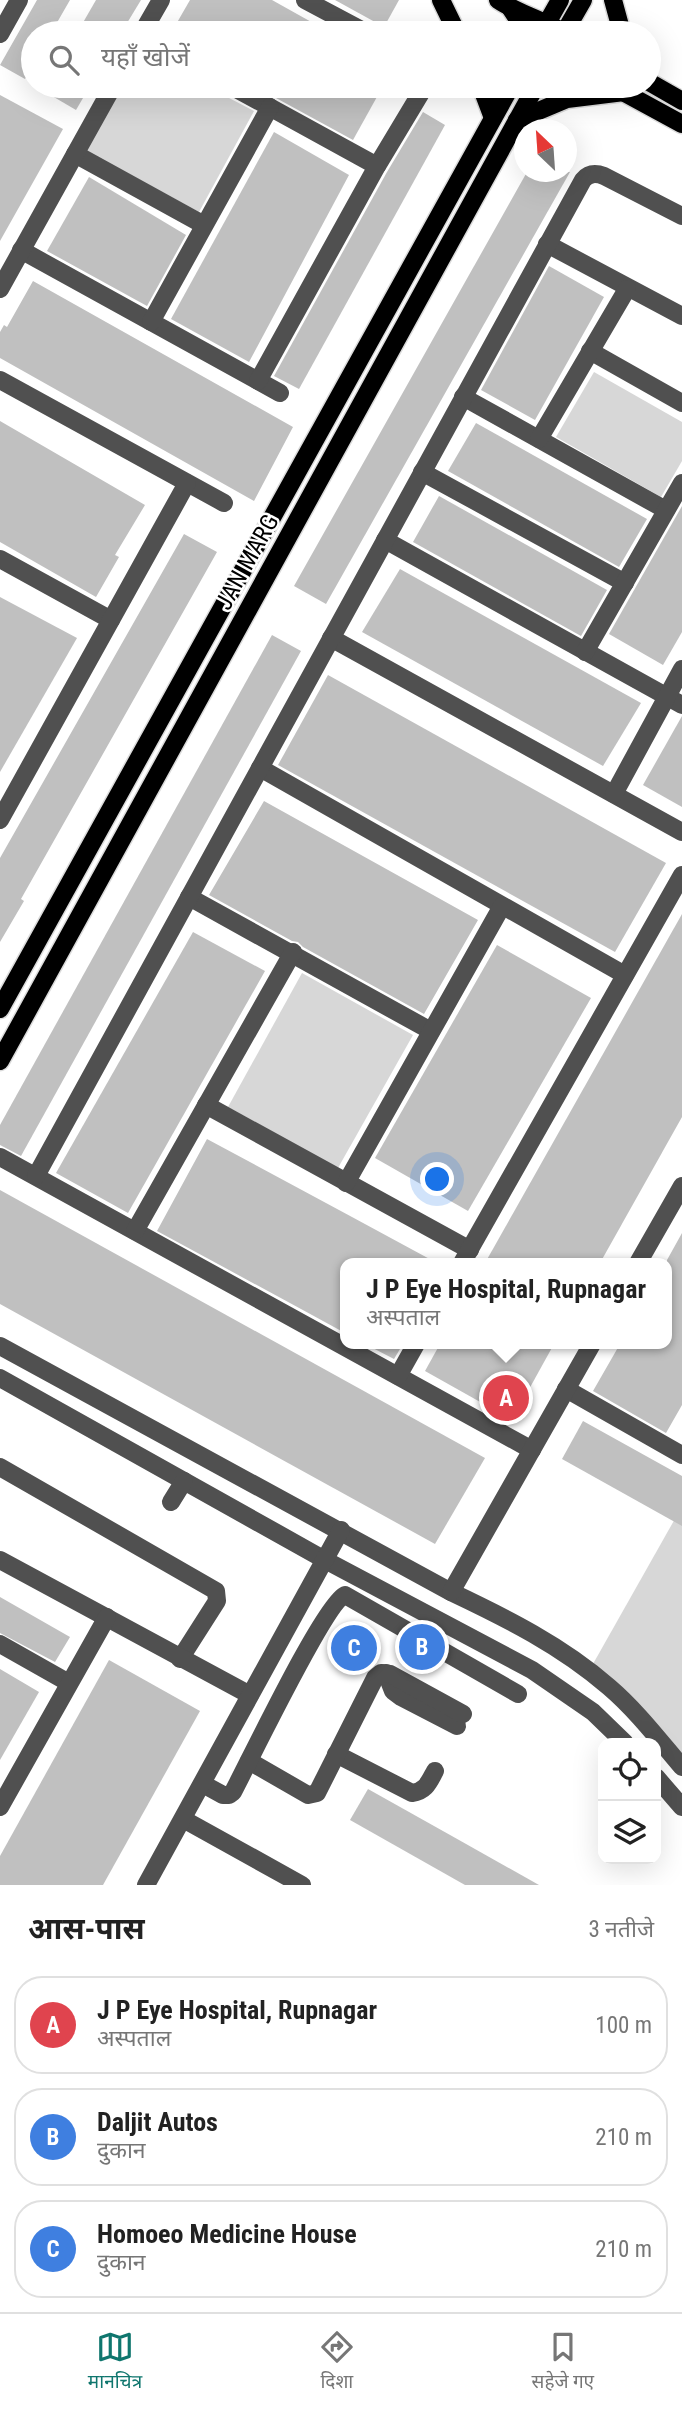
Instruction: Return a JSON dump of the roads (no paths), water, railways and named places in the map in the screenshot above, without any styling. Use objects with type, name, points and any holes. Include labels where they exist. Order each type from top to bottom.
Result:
[{"type":"main road","points":[[441,0],[451,21]]},
{"type":"main road","points":[[548,21],[560,0]]},
{"type":"main road","points":[[571,21],[583,0]]},
{"type":"main road","points":[[613,0],[619,21]]},
{"type":"main road","points":[[504,4],[532,21]]},
{"type":"main road","points":[[504,4],[517,21]]},
{"type":"main road","points":[[661,89],[682,100]]},
{"type":"main road","points":[[486,98],[493,118]]},
{"type":"main road","points":[[0,1009],[504,98]]},
{"type":"main road","name":"JAN MARG","points":[[518,119],[529,98]]},
{"type":"main road","points":[[519,119],[572,98]]},
{"type":"main road","points":[[634,98],[682,124]]},
{"type":"main road","name":"JAN MARG","points":[[0,1061],[514,125]]},
{"type":"street","points":[[0,34],[19,0]]},
{"type":"street","points":[[149,21],[161,0]]},
{"type":"street","points":[[305,0],[344,21]]},
{"type":"street","points":[[0,289],[106,98]]},
{"type":"street","points":[[253,98],[377,166]]},
{"type":"street","points":[[258,380],[418,98]]},
{"type":"street","points":[[151,322],[270,107]]},
{"type":"street","points":[[75,154],[204,225]]},
{"type":"street","points":[[36,1176],[583,180],[587,175],[596,173],[682,216]]},
{"type":"street","points":[[547,244],[682,316]]},
{"type":"street","points":[[21,250],[280,393]]},
{"type":"street","points":[[539,439],[627,289]]},
{"type":"street","points":[[590,351],[682,403]]},
{"type":"street","points":[[0,380],[224,503]]},
{"type":"street","points":[[463,397],[666,510]]},
{"type":"street","points":[[422,472],[625,583]]},
{"type":"street","points":[[585,652],[682,483]]},
{"type":"street","points":[[0,820],[187,484]]},
{"type":"street","points":[[385,540],[675,701]]},
{"type":"street","points":[[0,559],[111,620]]},
{"type":"street","points":[[331,638],[682,832]]},
{"type":"street","points":[[614,794],[675,701],[682,669]]},
{"type":"street","points":[[260,768],[625,975]]},
{"type":"street","points":[[206,1105],[346,1183],[466,1257],[682,875]]},
{"type":"street","points":[[189,897],[293,952],[431,1031]]},
{"type":"street","points":[[346,1183],[502,906]]},
{"type":"street","points":[[135,1231],[293,952]]},
{"type":"street","points":[[0,1157],[340,1344]]},
{"type":"street","points":[[641,1258],[682,1185]]},
{"type":"street","points":[[0,1346],[451,1591],[516,1622],[589,1671],[628,1706],[682,1768],[661,1780]]},
{"type":"street","points":[[349,1349],[532,1450]]},
{"type":"street","points":[[398,1376],[413,1349]]},
{"type":"street","points":[[451,1591],[589,1349]]},
{"type":"street","points":[[1,1381],[325,1560],[532,1670],[593,1712],[620,1738]]},
{"type":"street","points":[[566,1389],[682,1453]]},
{"type":"street","points":[[0,1467],[216,1591],[217,1601],[180,1659]]},
{"type":"street","points":[[171,1503],[184,1481]]},
{"type":"street","points":[[146,1885],[341,1530]]},
{"type":"street","points":[[0,1559],[250,1696]]},
{"type":"street","points":[[203,1784],[223,1795],[229,1795],[319,1627],[339,1597],[345,1595],[518,1694]]},
{"type":"street","points":[[295,1615],[319,1627]]},
{"type":"street","points":[[0,1807],[7,1778],[69,1683],[107,1617]]},
{"type":"street","points":[[0,1644],[69,1683]]},
{"type":"street","points":[[249,1761],[308,1795],[317,1793],[375,1678],[387,1673],[393,1691],[401,1697],[460,1720]]},
{"type":"street","points":[[336,1754],[412,1793],[426,1787],[435,1771]]},
{"type":"street","points":[[661,1783],[682,1807]]},
{"type":"street","points":[[183,1819],[302,1885]]},
{"type":"place","name":"J P Eye Hospital, Rupnagar","points":[[506,1398]]},
{"type":"place","name":"Daljit Autos","points":[[422,1647]]},
{"type":"place","name":"Homoeo Medicine House","points":[[354,1648]]}]
